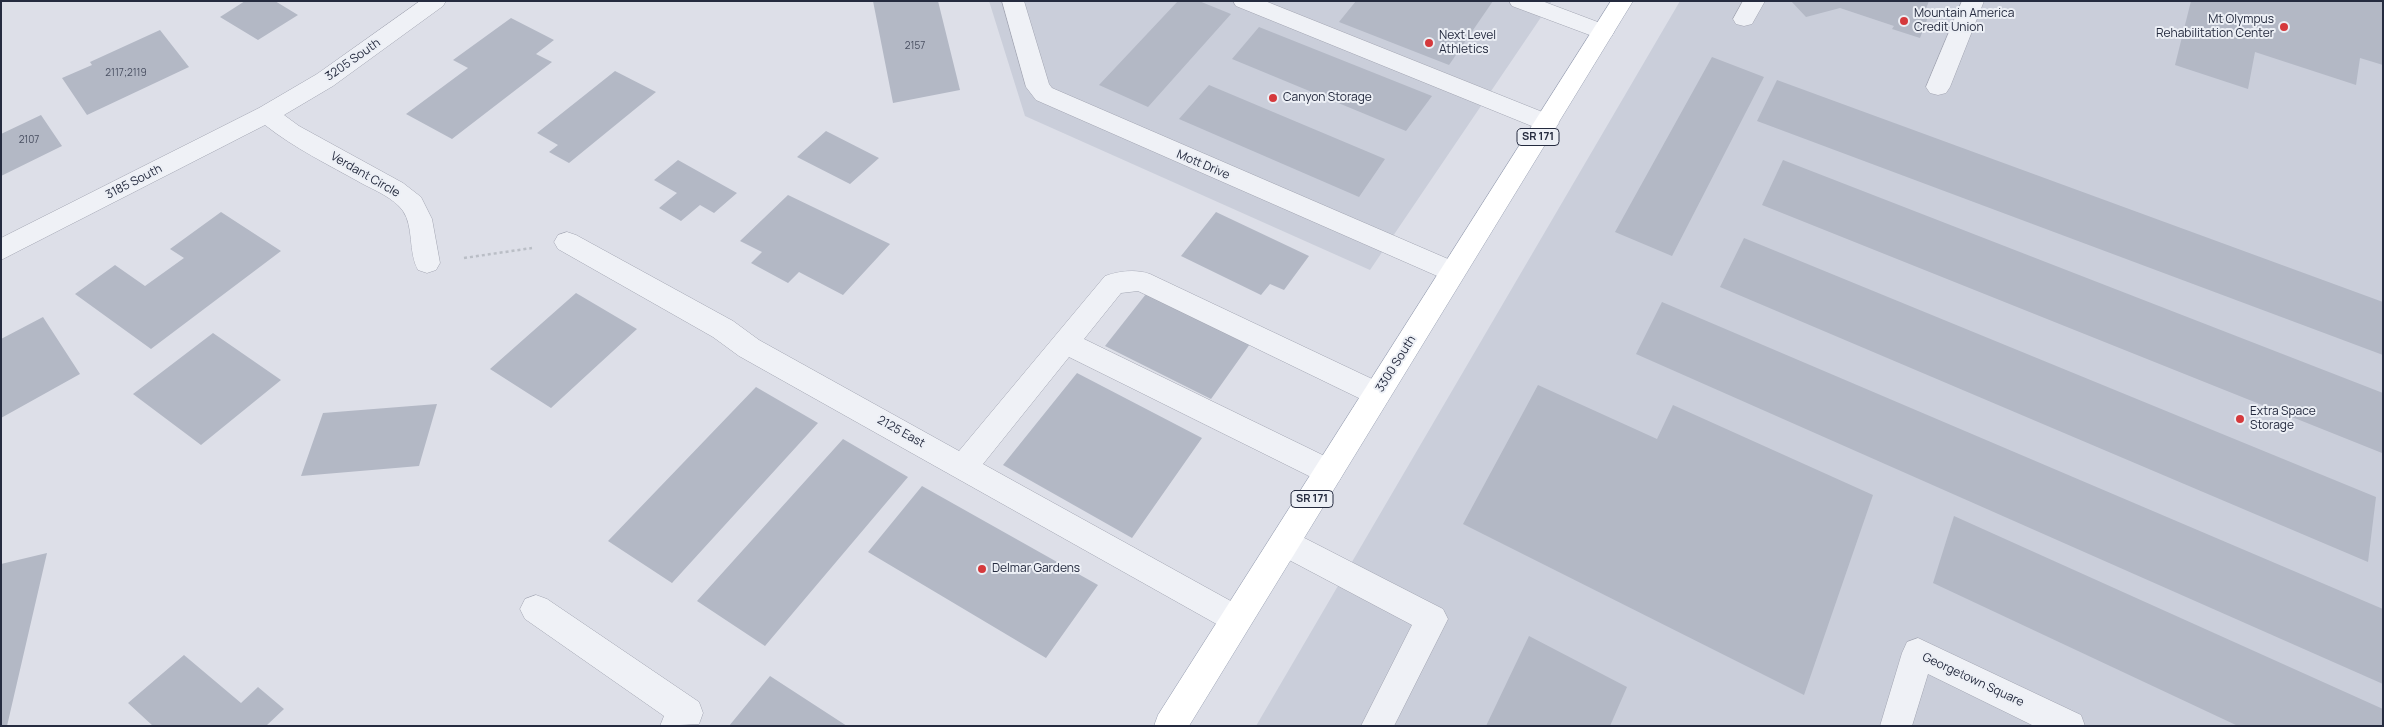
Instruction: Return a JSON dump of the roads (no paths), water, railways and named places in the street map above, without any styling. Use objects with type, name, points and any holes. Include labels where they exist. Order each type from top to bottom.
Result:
[{"type":"main road","name":"3300 South","points":[[1170,726],[1622,1]]},
{"type":"street","name":"3205 South","points":[[267,114],[325,80],[435,1]]},
{"type":"street","name":"Mott Drive","points":[[1013,1],[1038,87],[1044,94],[1056,102],[1453,272]]},
{"type":"street","points":[[1244,1],[1547,122]]},
{"type":"street","points":[[1520,1],[1603,32]]},
{"type":"street","points":[[1938,87],[1973,1]]},
{"type":"street","name":"3185 South","points":[[1,250],[267,114]]},
{"type":"street","name":"Verdant Circle","points":[[267,114],[290,132],[394,190],[412,204],[419,219],[427,263]]},
{"type":"street","name":"2125 East","points":[[567,242],[723,329],[749,348],[1236,620]]},
{"type":"street","points":[[963,467],[1114,283],[1141,281],[1377,394]]},
{"type":"street","points":[[1066,343],[1328,472]]},
{"type":"street","points":[[1285,542],[1432,619],[1377,726]]},
{"type":"street","points":[[536,609],[687,713],[676,726]]},
{"type":"street","name":"Georgetown Square","points":[[1896,726],[1918,653],[2069,726]]},
{"type":"place","name":"Mountain America Credit Union","points":[[1904,21]]},
{"type":"place","name":"Mt Olympus Rehabilitation Center","points":[[2284,27]]},
{"type":"place","name":"Next Level Athletics","points":[[1429,43]]},
{"type":"place","name":"Canyon Storage","points":[[1273,98]]},
{"type":"place","name":"Extra Space Storage","points":[[2240,419]]},
{"type":"place","name":"Delmar Gardens","points":[[982,569]]}]
